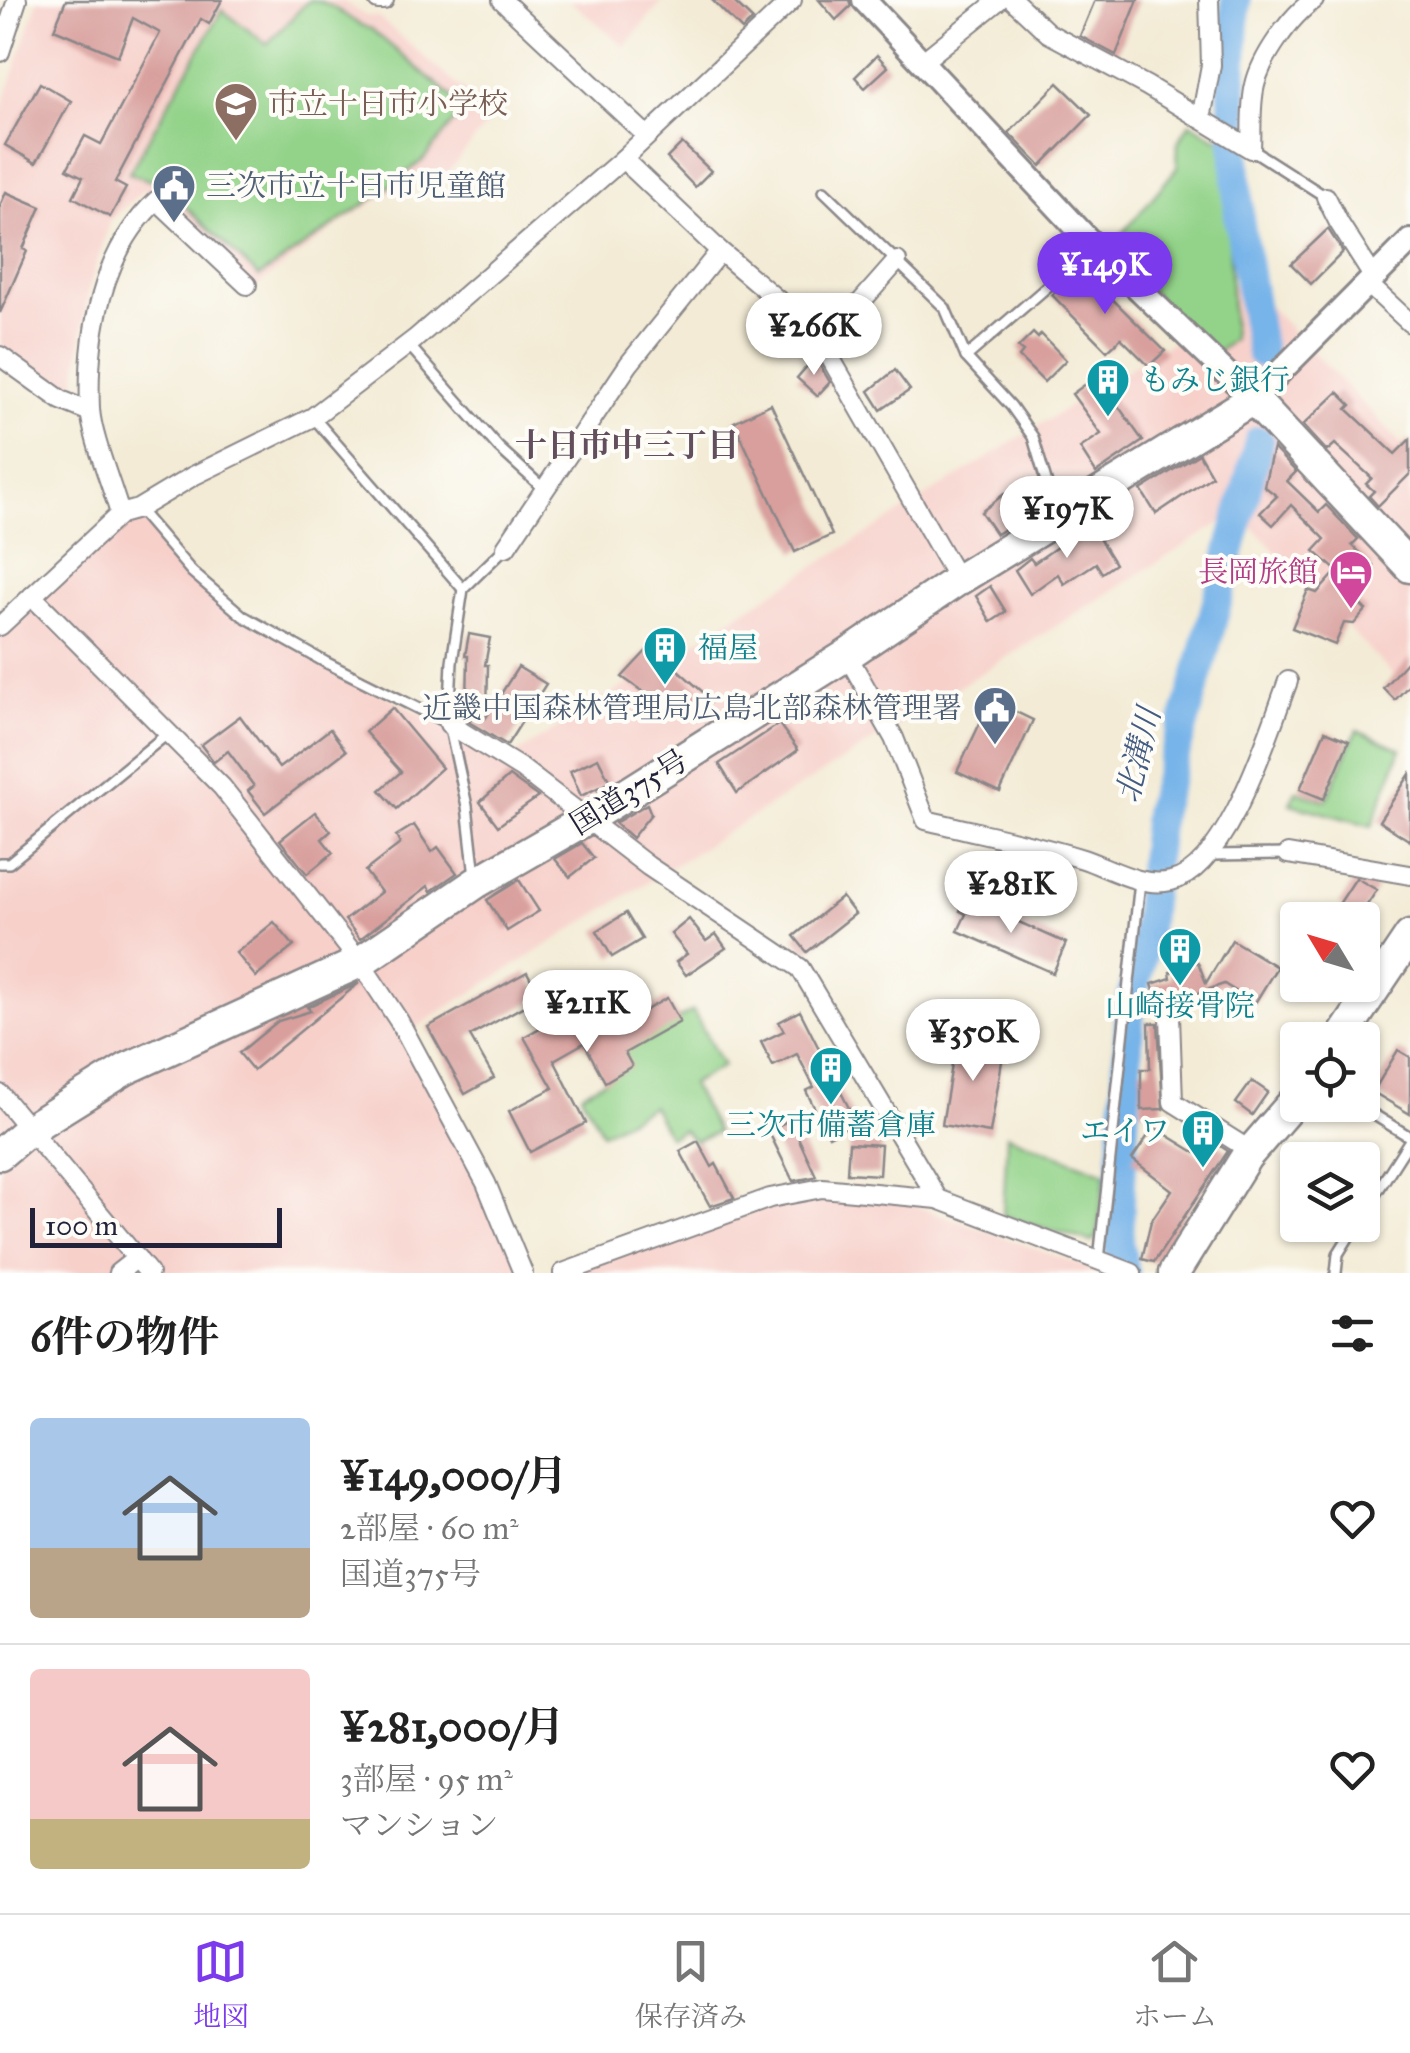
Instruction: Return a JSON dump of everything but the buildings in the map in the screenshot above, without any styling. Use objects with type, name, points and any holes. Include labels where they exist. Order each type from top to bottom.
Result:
[{"type":"highway","name":"国道375号","points":[[0,1154],[28,1130],[126,1069],[360,962],[476,883],[587,819],[958,580],[1253,399]]},
{"type":"highway","points":[[1253,399],[1410,567]]},
{"type":"highway","points":[[1352,1022],[1410,936]]},
{"type":"highway","points":[[1174,1273],[1252,1150],[1280,1118]]},
{"type":"street","points":[[0,52],[17,0]]},
{"type":"street","points":[[502,0],[646,136]]},
{"type":"street","points":[[0,626],[129,511],[313,417],[408,344],[623,159],[792,0]]},
{"type":"street","points":[[864,0],[1094,246],[1253,399],[1410,241]]},
{"type":"street","points":[[922,62],[1000,0]]},
{"type":"street","points":[[1013,0],[1048,33],[1147,86],[1251,149],[1255,84],[1276,41],[1302,8],[1314,0]]},
{"type":"street","points":[[1200,118],[1211,66],[1209,0]]},
{"type":"street","points":[[623,159],[720,251],[793,313],[823,345],[958,580]]},
{"type":"street","points":[[1326,197],[1371,281],[1410,323]]},
{"type":"street","points":[[129,511],[90,412],[94,330],[114,257],[156,200],[247,285]]},
{"type":"street","points":[[506,547],[629,364],[720,251]]},
{"type":"street","points":[[823,345],[897,261]]},
{"type":"street","points":[[0,356],[61,400],[90,412]]},
{"type":"street","points":[[32,596],[222,787],[360,962],[399,1022],[486,1184],[523,1273]]},
{"type":"street","points":[[847,655],[894,738],[926,820],[1082,858],[1150,881],[1172,882],[1211,855],[1254,772],[1288,681]]},
{"type":"street","points":[[448,724],[522,768],[648,866],[800,968],[938,1199]]},
{"type":"street","points":[[1288,854],[1410,876]]},
{"type":"street","points":[[1170,1016],[1173,1102],[1252,1150]]},
{"type":"street","points":[[0,1094],[143,1266],[118,1273]]},
{"type":"street","points":[[566,1272],[770,1198],[822,1188],[938,1199],[1132,1273]]},
{"type":"lane","points":[[1251,149],[1326,197]]},
{"type":"lane","points":[[824,192],[945,308],[966,357],[1011,406],[1033,437],[1057,518]]},
{"type":"lane","points":[[966,357],[1094,246]]},
{"type":"lane","points":[[408,344],[498,447],[546,491]]},
{"type":"lane","points":[[313,417],[463,590]]},
{"type":"lane","points":[[129,511],[243,616],[448,724]]},
{"type":"lane","points":[[476,883],[467,806],[448,724],[455,632],[463,590],[506,547]]},
{"type":"lane","points":[[0,863],[9,863],[169,732]]},
{"type":"lane","points":[[1211,855],[1288,854]]},
{"type":"lane","points":[[1104,1262],[1150,881]]},
{"type":"lane","points":[[1380,1119],[1410,1138],[1380,1186]]},
{"type":"lane","points":[[1336,1273],[1338,1254],[1345,1242]]},
{"type":"shaded area","name":"市立十日市小学校","points":[[38,0],[341,0],[365,16],[378,17],[493,116],[433,191],[414,175],[252,290],[144,189],[111,219],[88,290],[76,380],[64,393],[0,344],[0,114]]},
{"type":"shaded area","points":[[569,0],[663,0],[625,46]]},
{"type":"shaded area","points":[[1241,277],[1410,453],[1410,693],[1238,512],[407,1033],[528,1273],[0,1273],[0,628],[138,509],[211,594],[264,631],[507,760],[1183,335]]},
{"type":"shaded area","points":[[858,1185],[1103,1273],[561,1273],[823,1190]]},
{"type":"green space","points":[[309,0],[326,4],[371,29],[465,108],[423,160],[259,277],[163,185],[129,173],[222,10],[267,44]]},
{"type":"green space","points":[[1190,123],[1225,143],[1233,339],[1214,355],[1110,249],[1177,168],[1178,142]]},
{"type":"green space","points":[[1357,730],[1401,749],[1372,826],[1290,804],[1296,791],[1326,801]]},
{"type":"green space","points":[[693,1011],[723,1066],[691,1084],[717,1132],[694,1141],[683,1130],[669,1137],[652,1106],[602,1133],[581,1094],[628,1067],[620,1051]]},
{"type":"green space","points":[[1007,1135],[1105,1173],[1098,1235],[1092,1242],[1003,1216]]},
{"type":"waterway","name":"北溝川","points":[[1236,0],[1232,78],[1239,219],[1261,353]]},
{"type":"waterway","name":"北溝川","points":[[1125,1273],[1119,1245],[1130,1005],[1145,941],[1158,813],[1259,441]]},
{"type":"place","name":"市立十日市小学校","points":[[236,142]]},
{"type":"place","name":"三次市立十日市児童館","points":[[174,224]]},
{"type":"place","name":"もみじ銀行","points":[[1108,418]]},
{"type":"place","name":"長岡旅館","points":[[1351,610]]},
{"type":"place","name":"福屋","points":[[665,686]]},
{"type":"place","name":"近畿中国森林管理局広島北部森林管理署","points":[[995,746]]},
{"type":"place","name":"山崎接骨院","points":[[1180,987]]},
{"type":"place","name":"三次市備蓄倉庫","points":[[831,1106]]},
{"type":"place","name":"エイワ","points":[[1203,1169]]},
{"type":"district","name":"十日市中三丁目","points":[[627,445]]}]
